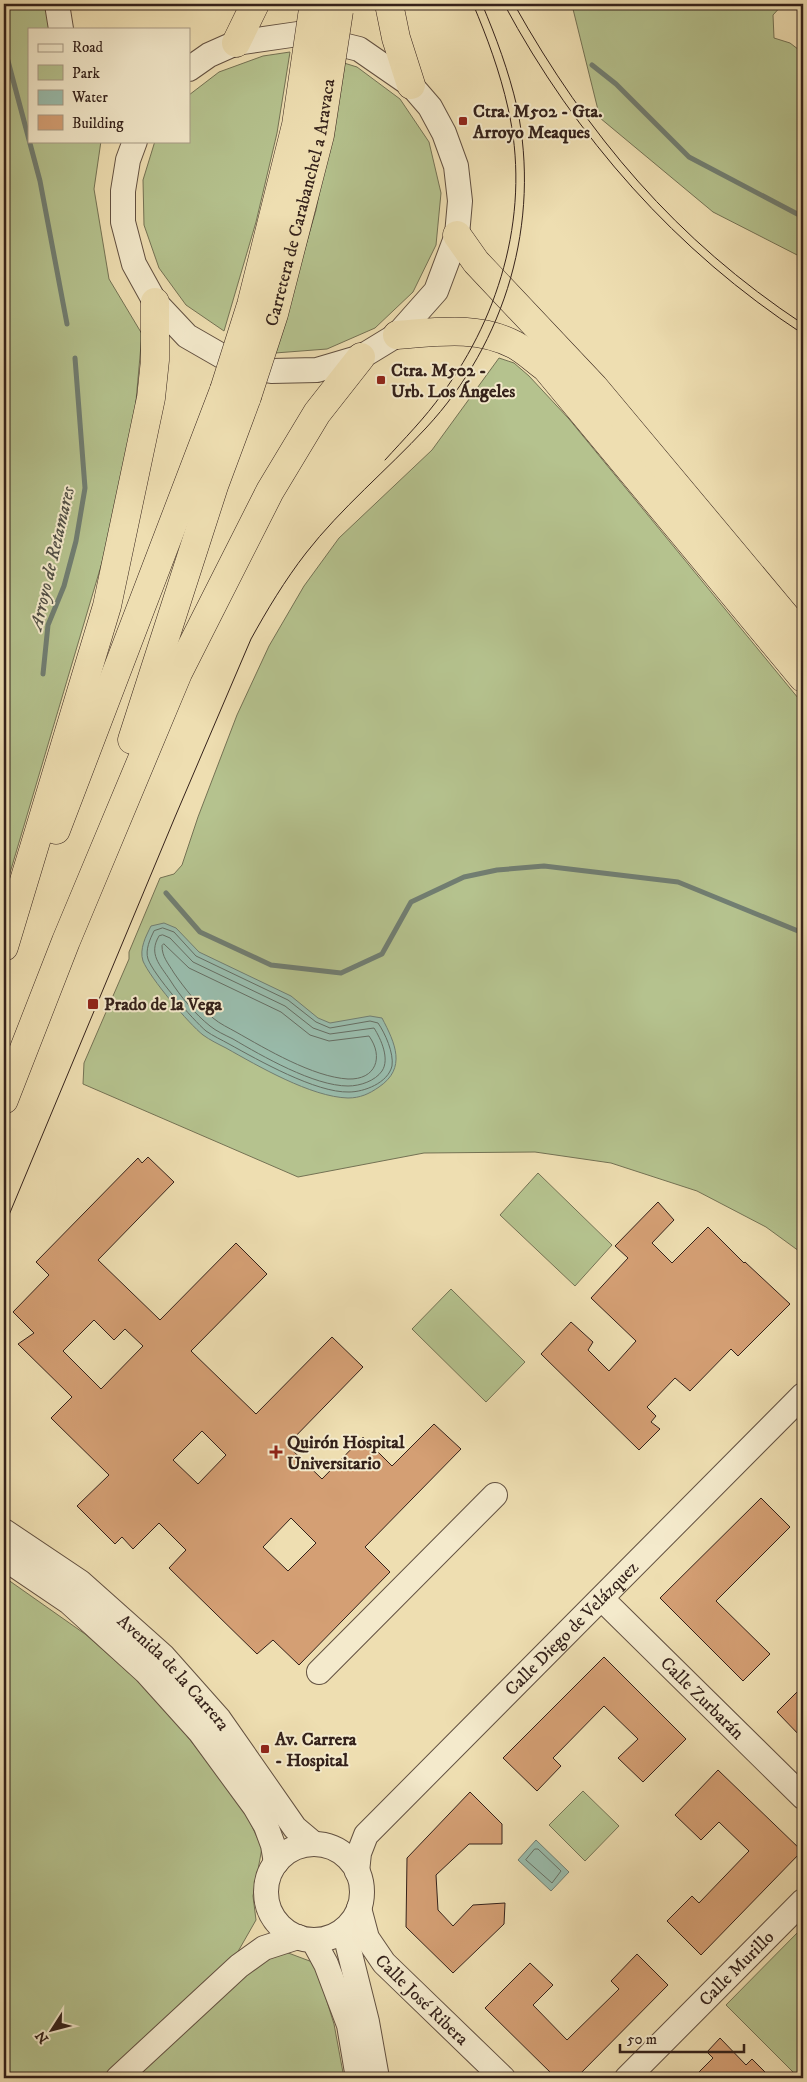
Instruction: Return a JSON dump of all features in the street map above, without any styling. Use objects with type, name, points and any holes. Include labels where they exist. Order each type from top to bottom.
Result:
[{"type":"highway","points":[[236,43],[255,4]]},
{"type":"highway","points":[[389,4],[396,38],[411,85]]},
{"type":"highway","name":"Carretera de Carabanchel a Aravaca","points":[[235,394],[251,304],[326,7]]},
{"type":"highway","points":[[457,235],[476,262],[594,386],[803,637]]},
{"type":"highway","points":[[4,947],[107,606],[151,398],[156,360],[155,302]]},
{"type":"highway","points":[[397,335],[445,331],[477,332],[515,345],[546,368],[803,678]]},
{"type":"highway","points":[[4,1100],[66,941],[178,673],[270,491],[318,413],[361,357]]},
{"type":"highway","points":[[66,941],[214,486],[235,394]]},
{"type":"highway","points":[[4,955],[68,802],[123,651],[235,394]]},
{"type":"street","points":[[57,4],[61,28]]},
{"type":"street","points":[[129,148],[123,191],[123,222],[134,264],[155,302],[187,336],[227,359],[271,371],[317,370],[361,357],[397,335],[436,291],[457,235],[460,201],[456,166],[444,133],[430,108],[411,85],[359,49],[298,34],[236,43],[209,55],[190,68]]},
{"type":"street","name":"Calle Diego de Velázquez","points":[[357,1872],[358,1853],[366,1835],[803,1395]]},
{"type":"street","points":[[319,1672],[495,1495]]},
{"type":"street","name":"Avenida de la Carrera","points":[[4,1531],[80,1582],[163,1656],[219,1718],[295,1828],[314,1844]]},
{"type":"street","name":"Avenida de la Carrera","points":[[4,1558],[69,1602],[146,1672],[200,1732],[263,1820],[273,1845],[276,1863]]},
{"type":"street","name":"Calle Zurbarán","points":[[602,1599],[803,1797]]},
{"type":"street","points":[[118,2078],[240,1966],[264,1948],[305,1939],[330,1938],[344,1930],[352,1922],[359,1908],[362,1896],[357,1872],[348,1858],[338,1850],[314,1844],[298,1847],[286,1853],[276,1863],[270,1873],[266,1887],[267,1900],[271,1913],[281,1926],[305,1939],[326,1964],[346,2017],[358,2078]]},
{"type":"street","name":"Calle Murillo","points":[[627,2078],[803,1901]]},
{"type":"street","name":"Calle José Ribera","points":[[359,1908],[367,1938],[384,1963],[503,2078]]},
{"type":"street","points":[[240,1966],[271,1913]]},
{"type":"street","points":[[344,1930],[367,2022],[377,2078]]},
{"type":"green space","points":[[4,4],[46,4],[51,28],[28,28],[28,142],[101,142],[94,189],[109,279],[142,334],[130,468],[4,893]]},
{"type":"green space","points":[[783,4],[773,15],[774,38],[790,43],[803,53],[803,258],[713,212],[600,118],[572,5]]},
{"type":"green space","points":[[290,52],[277,133],[256,222],[224,331],[186,305],[159,268],[144,225],[143,180],[155,142],[190,142],[190,94],[219,72],[263,56]]},
{"type":"green space","points":[[344,63],[357,67],[400,99],[429,142],[441,193],[436,245],[413,292],[375,328],[327,349],[275,353],[316,210]]},
{"type":"green space","points":[[499,358],[514,363],[529,376],[569,419],[803,704],[803,1254],[766,1227],[697,1191],[611,1163],[535,1152],[424,1153],[298,1177],[83,1084],[84,1063],[129,959],[129,952],[160,878],[174,874],[182,865],[198,817],[237,715],[269,646],[304,586],[339,538],[432,450]]},
{"type":"green space","points":[[538,1173],[612,1245],[575,1286],[500,1215]]},
{"type":"green space","points":[[451,1289],[525,1362],[486,1402],[412,1329]]},
{"type":"green space","points":[[4,1577],[85,1634],[157,1698],[243,1807],[262,1848],[253,1896],[256,1920],[236,1955],[283,1951],[315,1963],[334,2024],[344,2078],[4,2078]]},
{"type":"green space","points":[[583,1791],[619,1826],[585,1861],[549,1825]]},
{"type":"green space","points":[[803,1927],[803,2078],[799,2078],[726,2005]]},
{"type":"water","points":[[164,923],[176,928],[199,952],[291,996],[318,1018],[330,1023],[370,1016],[382,1018],[391,1037],[396,1055],[396,1063],[388,1080],[372,1092],[364,1095],[348,1098],[333,1096],[285,1079],[206,1037],[170,1000],[143,961],[142,947],[151,926]]},
{"type":"water","points":[[536,1840],[569,1872],[551,1891],[518,1860]]},
{"type":"building","points":[[148,1157],[174,1182],[98,1260],[160,1320],[236,1243],[267,1274],[191,1351],[256,1414],[332,1337],[363,1367],[287,1445],[322,1479],[363,1437],[392,1466],[434,1424],[461,1449],[365,1547],[390,1572],[299,1665],[273,1640],[257,1654],[169,1568],[186,1550],[159,1523],[133,1549],[122,1537],[115,1544],[77,1506],[109,1475],[51,1418],[72,1397],[18,1344],[34,1333],[13,1312],[49,1275],[36,1262],[138,1158],[142,1163]],"holes":[[[94,1320],[114,1340],[125,1329],[143,1346],[101,1389],[63,1351]],[[202,1431],[226,1455],[198,1484],[173,1460]],[[291,1518],[316,1543],[288,1571],[263,1547]]]},
{"type":"building","points":[[658,1202],[674,1220],[652,1243],[672,1263],[708,1227],[744,1263],[790,1304],[738,1356],[731,1349],[690,1391],[675,1378],[647,1407],[656,1416],[651,1422],[660,1429],[639,1450],[541,1354],[571,1322],[593,1342],[588,1350],[609,1371],[636,1341],[591,1298],[628,1258],[615,1246]]},
{"type":"building","points":[[761,1498],[790,1527],[716,1601],[770,1654],[743,1681],[660,1598]]},
{"type":"building","points":[[604,1657],[686,1739],[643,1782],[618,1758],[638,1739],[604,1706],[553,1758],[561,1766],[537,1791],[503,1758]]},
{"type":"building","points":[[803,1686],[803,1739],[777,1712]]},
{"type":"building","points":[[718,1770],[802,1851],[701,1955],[667,1921],[692,1896],[699,1903],[749,1851],[719,1822],[701,1840],[675,1815]]},
{"type":"building","points":[[470,1792],[502,1824],[502,1844],[469,1844],[436,1875],[438,1910],[453,1926],[473,1905],[505,1903],[504,1924],[453,1973],[406,1927],[407,1858]]},
{"type":"building","points":[[637,1954],[668,1985],[576,2078],[556,2078],[485,2008],[530,1963],[553,1985],[533,2005],[567,2040],[619,1989],[611,1981]]},
{"type":"building","points":[[720,2038],[746,2065],[752,2059],[771,2078],[693,2078],[713,2058],[707,2052]]},
{"type":"waterway","name":"Arroyo de Retamares","points":[[4,46],[28,136]]},
{"type":"waterway","points":[[592,65],[616,84],[689,157],[803,217]]},
{"type":"waterway","name":"Arroyo de Retamares","points":[[30,142],[40,181],[67,324]]},
{"type":"waterway","name":"Arroyo de Retamares","points":[[43,674],[48,625],[64,586],[76,541],[85,488],[75,358]]},
{"type":"waterway","name":"Arroyo de Retamares","points":[[166,893],[200,932],[271,965],[341,973],[382,954],[411,902],[464,877],[497,870],[544,866],[678,882],[803,933]]},
{"type":"tram line","points":[[385,460],[429,411],[463,363],[481,329],[495,294],[506,258],[513,221],[516,183],[514,146],[508,108],[501,81],[473,4]]},
{"type":"tram line","points":[[4,1227],[251,639],[298,563],[320,536],[426,428],[454,394],[477,358],[496,319],[511,278],[520,236],[524,194],[523,150],[517,107],[510,81],[482,4]]},
{"type":"tram line","points":[[504,4],[532,53],[563,100],[633,188],[713,266],[803,334]]},
{"type":"tram line","points":[[514,4],[542,52],[573,98],[604,141],[639,182],[675,221],[715,257],[757,292],[803,324]]},
{"type":"place","name":"Ctra. M502 - Gta. Arroyo Meaques","points":[[463,121]]},
{"type":"place","name":"Ctra. M502 - Urb. Los Ángeles","points":[[381,380]]},
{"type":"place","name":"Prado de la Vega","points":[[93,1004]]},
{"type":"place","name":"Quirón Hospital Universitario","points":[[276,1452]]},
{"type":"place","name":"Av. Carrera - Hospital","points":[[265,1749]]}]
